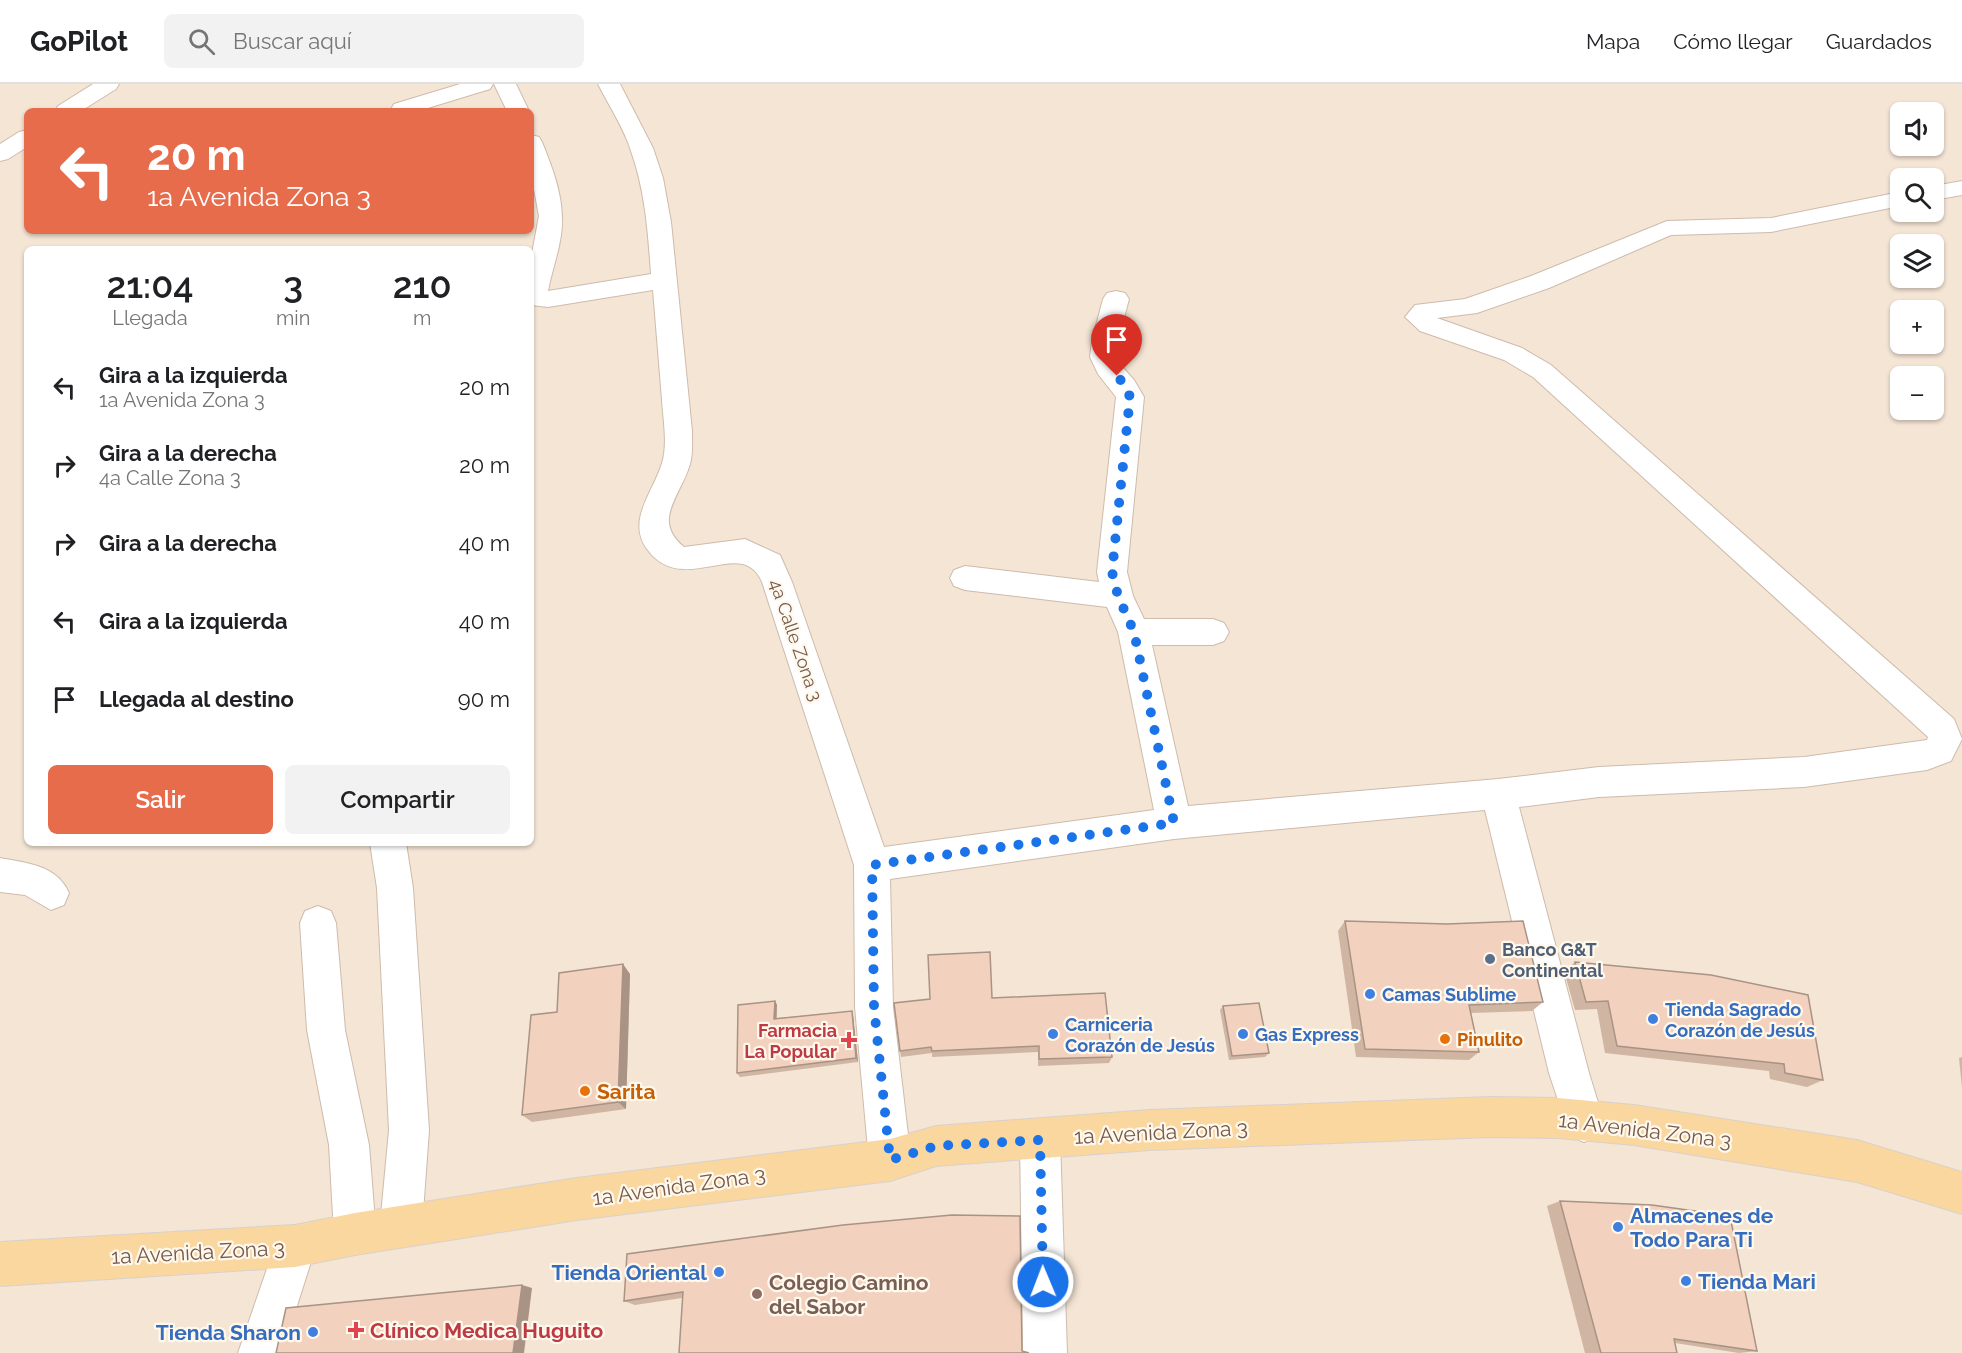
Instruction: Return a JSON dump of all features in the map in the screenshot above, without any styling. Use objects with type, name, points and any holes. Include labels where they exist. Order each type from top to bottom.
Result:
[{"type":"main road","name":"1a Avenida Zona 3","points":[[0,1264],[295,1246],[401,1226],[578,1199],[890,1160],[936,1146],[1150,1130],[1490,1117],[1558,1118],[1634,1125],[1857,1161],[1962,1193]]},
{"type":"street","points":[[71,108],[108,84]]},
{"type":"street","points":[[405,108],[483,84]]},
{"type":"street","points":[[505,84],[517,108]]},
{"type":"street","name":"4a Calle Zona 3","points":[[609,84],[642,148],[651,178],[659,222],[678,430],[677,462],[653,519],[658,542],[679,559],[745,550],[769,563],[872,865],[874,1007],[890,1160]]},
{"type":"street","points":[[0,154],[24,139]]},
{"type":"street","points":[[534,151],[549,197],[551,218],[549,239],[535,296],[548,299],[664,280]]},
{"type":"street","points":[[1944,192],[1962,188]]},
{"type":"street","points":[[872,865],[1174,823],[1498,794],[1599,782],[1804,772],[1916,757],[1939,751],[1952,728],[1542,371],[1513,354],[1429,325],[1418,317],[1424,311],[1468,307],[1540,282],[1667,228],[1771,225],[1890,201]]},
{"type":"street","points":[[1116,299],[1103,352],[1106,364],[1125,385],[1130,397],[1112,572],[1118,596],[1134,632],[1174,823]]},
{"type":"street","points":[[965,578],[1118,596]]},
{"type":"street","points":[[1134,632],[1214,632]]},
{"type":"street","points":[[1498,794],[1569,1072],[1584,1122]]},
{"type":"street","points":[[388,846],[395,888],[409,1130],[401,1226]]},
{"type":"street","points":[[0,875],[32,880],[51,893]]},
{"type":"street","points":[[318,923],[326,1030],[350,1145],[355,1234]]},
{"type":"street","points":[[1040,1140],[1045,1353]]},
{"type":"street","points":[[260,1353],[295,1246]]},
{"type":"shaded area","points":[[0,84],[1962,84],[1962,1353],[0,1353]]},
{"type":"building","points":[[1345,921],[1447,924],[1523,921],[1543,1002],[1469,1005],[1479,1052],[1365,1049]]},
{"type":"building","points":[[990,952],[992,998],[1105,993],[1112,1057],[1039,1059],[1039,1046],[932,1051],[931,1047],[900,1051],[894,1003],[930,999],[928,955]]},
{"type":"building","points":[[1575,962],[1711,975],[1808,995],[1823,1080],[1785,1073],[1784,1064],[1617,1046],[1608,1001],[1586,1002]]},
{"type":"building","points":[[623,964],[618,1102],[522,1115],[531,1015],[557,1012],[559,973]]},
{"type":"building","points":[[775,1001],[774,1019],[852,1011],[856,1058],[737,1073],[738,1005]]},
{"type":"building","name":"Gas Express","points":[[1259,1003],[1269,1053],[1232,1056],[1223,1006]]},
{"type":"building","points":[[1560,1201],[1652,1205],[1730,1216],[1757,1351],[1674,1339],[1677,1353],[1601,1353]]},
{"type":"building","points":[[952,1215],[1020,1216],[1022,1351],[1029,1353],[679,1353],[683,1292],[624,1301],[627,1254],[843,1225]]},
{"type":"building","points":[[522,1285],[513,1353],[276,1353],[286,1308]]},
{"type":"place","name":"Banco G&T Continental","points":[[1490,959]]},
{"type":"place","name":"Camas Sublime","points":[[1370,994]]},
{"type":"place","name":"Tienda Sagrado Corazón de Jesús","points":[[1653,1019]]},
{"type":"place","name":"Carniceria Corazón de Jesús","points":[[1053,1034]]},
{"type":"place","name":"Gas Express","points":[[1243,1034]]},
{"type":"place","name":"Pinulito","points":[[1445,1039]]},
{"type":"place","name":"Farmacia La Popular","points":[[849,1040]]},
{"type":"place","name":"Sarita","points":[[585,1091]]},
{"type":"place","name":"Almacenes de Todo Para Ti","points":[[1618,1227]]},
{"type":"place","name":"Tienda Oriental","points":[[719,1272]]},
{"type":"place","name":"Tienda Mari","points":[[1686,1281]]},
{"type":"place","name":"Colegio Camino del Sabor","points":[[757,1294]]},
{"type":"place","name":"Clínico Medica Huguito","points":[[356,1330]]},
{"type":"place","name":"Tienda Sharon","points":[[313,1332]]},
{"type":"route","points":[[1043,1282],[1040,1140],[936,1146],[890,1160],[874,1007],[872,865],[1174,823],[1134,632],[1118,596],[1112,572],[1130,397],[1125,385],[1117,376]]}]
